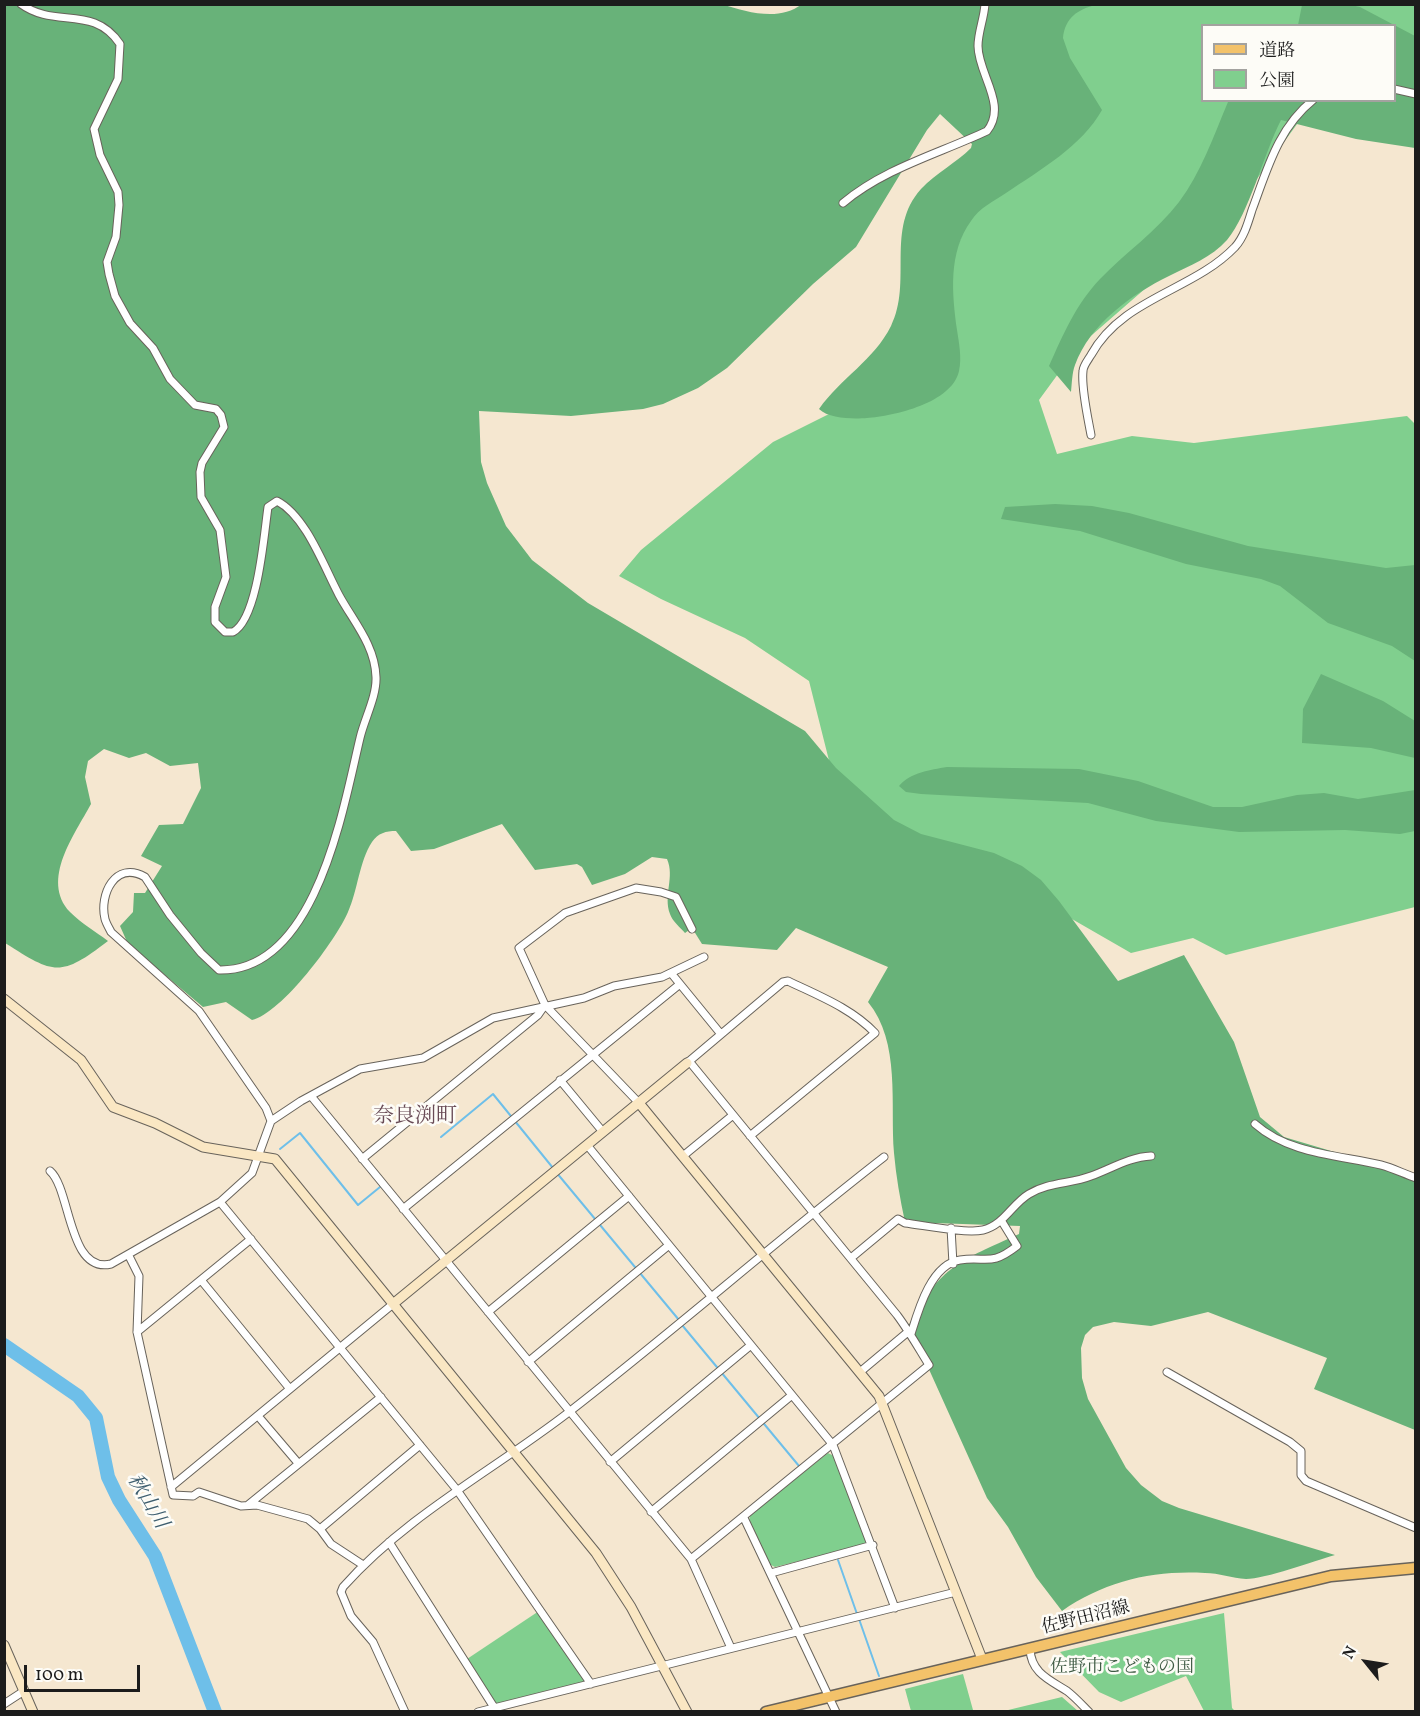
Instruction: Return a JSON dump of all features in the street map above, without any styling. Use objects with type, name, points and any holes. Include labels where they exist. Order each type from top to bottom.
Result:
[{"type":"main road","name":"佐野田沼線","points":[[766,1712],[1331,1576],[1416,1568]]},
{"type":"street","points":[[21,4],[38,14],[92,20],[106,27],[120,44],[118,79],[94,129],[100,155],[118,192],[116,237],[107,262],[115,296],[130,323],[153,348],[170,379],[195,405],[216,409],[221,415],[224,427],[202,463],[200,472],[201,497],[220,530],[226,577],[215,607],[215,622],[225,632],[233,632],[245,618],[260,562],[268,507],[278,501],[289,509],[313,543],[340,598],[360,625],[376,677],[332,852],[320,883],[287,935],[264,958],[231,970],[219,970],[201,953],[170,915],[145,877],[138,873],[125,870],[120,872],[110,886],[106,899],[105,919],[111,932],[199,1011],[266,1108],[271,1120],[252,1173],[220,1202],[129,1256],[106,1265],[89,1259],[71,1229],[61,1191],[55,1175],[50,1171]]},
{"type":"street","points":[[843,203],[865,185],[886,173],[944,151],[987,131],[992,124],[996,112],[978,47],[985,4]]},
{"type":"street","points":[[1396,89],[1416,94]]},
{"type":"street","points":[[1090,435],[1083,370],[1094,349],[1111,328],[1130,313],[1200,272],[1235,247],[1244,234],[1272,154],[1286,129],[1311,102]]},
{"type":"street","points":[[692,929],[676,897],[636,888],[564,913],[519,948],[545,1005],[639,1103],[860,1372],[883,1404],[982,1659]]},
{"type":"street","points":[[271,1120],[311,1096],[370,1066],[423,1059],[492,1018],[584,998],[614,986],[655,979],[704,957]]},
{"type":"street","points":[[671,973],[720,1033]]},
{"type":"street","points":[[171,1487],[783,982],[788,981],[860,1018],[874,1033],[750,1136]]},
{"type":"street","points":[[403,1209],[680,984]]},
{"type":"street","points":[[4,999],[81,1060],[113,1107],[155,1123],[202,1147],[275,1159],[515,1451],[601,1560],[631,1607],[687,1712]]},
{"type":"street","points":[[362,1159],[538,1014],[545,1005]]},
{"type":"street","points":[[688,1062],[851,1258],[910,1333],[929,1365],[691,1559]]},
{"type":"street","points":[[560,1080],[603,1132]]},
{"type":"street","points":[[311,1096],[691,1559],[731,1648]]},
{"type":"street","points":[[683,1156],[733,1115]]},
{"type":"street","points":[[1254,1124],[1271,1138],[1286,1145],[1384,1166],[1416,1178]]},
{"type":"street","points":[[587,1145],[833,1445],[873,1545],[895,1608]]},
{"type":"street","points":[[851,1258],[898,1219],[905,1223],[982,1230],[1001,1220],[1026,1195],[1038,1189],[1057,1182],[1091,1176],[1133,1160],[1151,1156]]},
{"type":"street","points":[[405,1712],[373,1642],[351,1616],[342,1598],[341,1590],[363,1565],[389,1542],[569,1412],[762,1253],[884,1157]]},
{"type":"street","points":[[488,1312],[629,1196]]},
{"type":"street","points":[[220,1202],[458,1490],[591,1684]]},
{"type":"street","points":[[860,1372],[910,1333],[929,1284],[938,1273],[959,1260],[987,1262],[1007,1254],[1017,1246],[1001,1220]]},
{"type":"street","points":[[951,1228],[953,1264]]},
{"type":"street","points":[[137,1332],[251,1239]]},
{"type":"street","points":[[528,1362],[669,1245]]},
{"type":"street","points":[[129,1256],[139,1276],[137,1332],[174,1496],[193,1496],[199,1492],[248,1506],[290,1513],[311,1521],[331,1544],[363,1565]]},
{"type":"street","points":[[201,1280],[290,1389]]},
{"type":"street","points":[[610,1462],[751,1345]]},
{"type":"street","points":[[1167,1372],[1290,1442],[1301,1451],[1301,1475],[1306,1481],[1416,1528]]},
{"type":"street","points":[[651,1512],[792,1395]]},
{"type":"street","points":[[248,1506],[381,1397]]},
{"type":"street","points":[[258,1416],[298,1463]]},
{"type":"street","points":[[320,1529],[420,1444]]},
{"type":"street","points":[[744,1518],[836,1712]]},
{"type":"street","points":[[389,1542],[496,1709]]},
{"type":"street","points":[[771,1573],[873,1545]]},
{"type":"street","points":[[478,1712],[956,1592]]},
{"type":"street","points":[[4,1645],[33,1712]]},
{"type":"street","points":[[1030,1649],[1031,1660],[1049,1682],[1067,1691],[1089,1712]]},
{"type":"street","points":[[4,1704],[24,1690]]},
{"type":"green space","points":[[721,4],[763,14],[783,13],[802,4],[1096,5],[1074,15],[1066,25],[1063,38],[1070,58],[1102,110],[1094,123],[1072,146],[982,209],[974,216],[964,233],[955,260],[953,288],[960,366],[954,382],[934,399],[906,411],[867,418],[835,417],[819,409],[876,349],[891,326],[900,292],[901,238],[910,205],[927,183],[971,148],[972,144],[940,114],[927,130],[856,247],[813,284],[727,368],[698,388],[663,404],[643,409],[571,416],[479,411],[481,462],[487,483],[506,526],[532,560],[588,603],[805,731],[836,768],[894,820],[921,834],[994,853],[1022,866],[1041,880],[1059,901],[1118,981],[1184,955],[1234,1042],[1260,1117],[1284,1137],[1415,1176],[1415,1430],[1314,1389],[1327,1358],[1208,1312],[1151,1326],[1114,1322],[1093,1327],[1085,1335],[1081,1348],[1082,1378],[1088,1399],[1126,1468],[1141,1485],[1162,1501],[1179,1508],[1335,1555],[1277,1573],[1246,1579],[1210,1573],[1167,1573],[1148,1576],[1112,1585],[1062,1611],[1036,1577],[1008,1527],[987,1498],[909,1325],[931,1289],[942,1277],[981,1251],[1019,1234],[1020,1226],[905,1222],[894,1153],[890,1055],[878,1018],[868,1002],[888,967],[796,928],[777,950],[702,944],[692,928],[685,933],[671,917],[668,907],[670,873],[667,859],[652,857],[625,874],[592,885],[582,867],[577,864],[535,870],[502,824],[434,849],[411,851],[396,831],[382,833],[374,839],[368,850],[348,912],[332,940],[307,974],[278,1004],[252,1020],[226,1002],[203,1007],[128,944],[120,926],[133,912],[134,893],[145,893],[162,866],[141,856],[159,825],[183,824],[201,788],[198,763],[170,766],[146,753],[129,758],[104,749],[88,761],[85,777],[91,804],[63,857],[58,886],[62,899],[70,912],[108,941],[79,961],[57,968],[35,961],[5,943],[5,5]]},
{"type":"green space","points":[[948,5],[1415,5],[1415,47],[1396,28],[1396,24],[1201,24],[1201,102],[1313,102],[1232,213],[1077,348],[1039,400],[1057,454],[1132,436],[1194,443],[1407,416],[1415,424],[1415,907],[1226,955],[1193,938],[1131,953],[992,873],[848,836],[809,681],[745,638],[661,599],[619,576],[641,550],[773,442],[907,375],[988,169]]},
{"type":"green space","points":[[1302,5],[1351,5],[1360,7],[1392,24],[1298,24]]},
{"type":"green space","points":[[1396,26],[1415,36],[1415,148],[1356,139],[1281,120],[1242,215],[1227,240],[1207,256],[1155,283],[1114,312],[1091,336],[1082,350],[1075,365],[1071,392],[1049,366],[1071,320],[1100,279],[1161,223],[1179,202],[1206,154],[1228,102],[1396,102]]},
{"type":"green space","points":[[1055,504],[1092,506],[1129,513],[1248,546],[1386,568],[1415,565],[1415,661],[1392,646],[1328,623],[1280,586],[1261,579],[1186,564],[1080,531],[1001,519],[1005,507]]},
{"type":"green space","points":[[1321,674],[1383,701],[1415,721],[1415,758],[1371,748],[1302,743],[1303,709]]},
{"type":"green space","points":[[947,767],[1079,769],[1138,781],[1213,807],[1242,807],[1297,795],[1324,793],[1358,799],[1415,790],[1415,831],[1400,834],[1345,830],[1239,832],[1156,821],[1088,803],[921,794],[906,792],[899,786],[915,775]]},
{"type":"green space","points":[[828,1453],[834,1456],[867,1540],[864,1545],[775,1567],[769,1564],[749,1522],[750,1515]]},
{"type":"green space","points":[[542,1609],[591,1684],[495,1707],[464,1661]]},
{"type":"green space","name":"佐野市こどもの国","points":[[1224,1613],[1232,1708],[1235,1711],[1204,1711],[1186,1676],[1121,1702],[1099,1692],[1060,1652]]},
{"type":"green space","points":[[963,1674],[973,1710],[911,1711],[905,1689]]},
{"type":"green space","points":[[1062,1697],[1078,1711],[1004,1711]]},
{"type":"waterway","points":[[441,1137],[493,1094],[553,1168]]},
{"type":"waterway","points":[[280,1149],[300,1133],[358,1205],[380,1187]]},
{"type":"waterway","points":[[556,1172],[679,1320]]},
{"type":"waterway","points":[[682,1325],[799,1466]]},
{"type":"waterway","name":"秋山川","points":[[4,1345],[78,1396],[96,1418],[108,1477],[119,1500],[155,1556],[215,1712]]},
{"type":"waterway","points":[[838,1560],[857,1614]]},
{"type":"waterway","points":[[859,1619],[879,1676]]},
{"type":"district","name":"奈良渕町","points":[[415,1118]]}]
